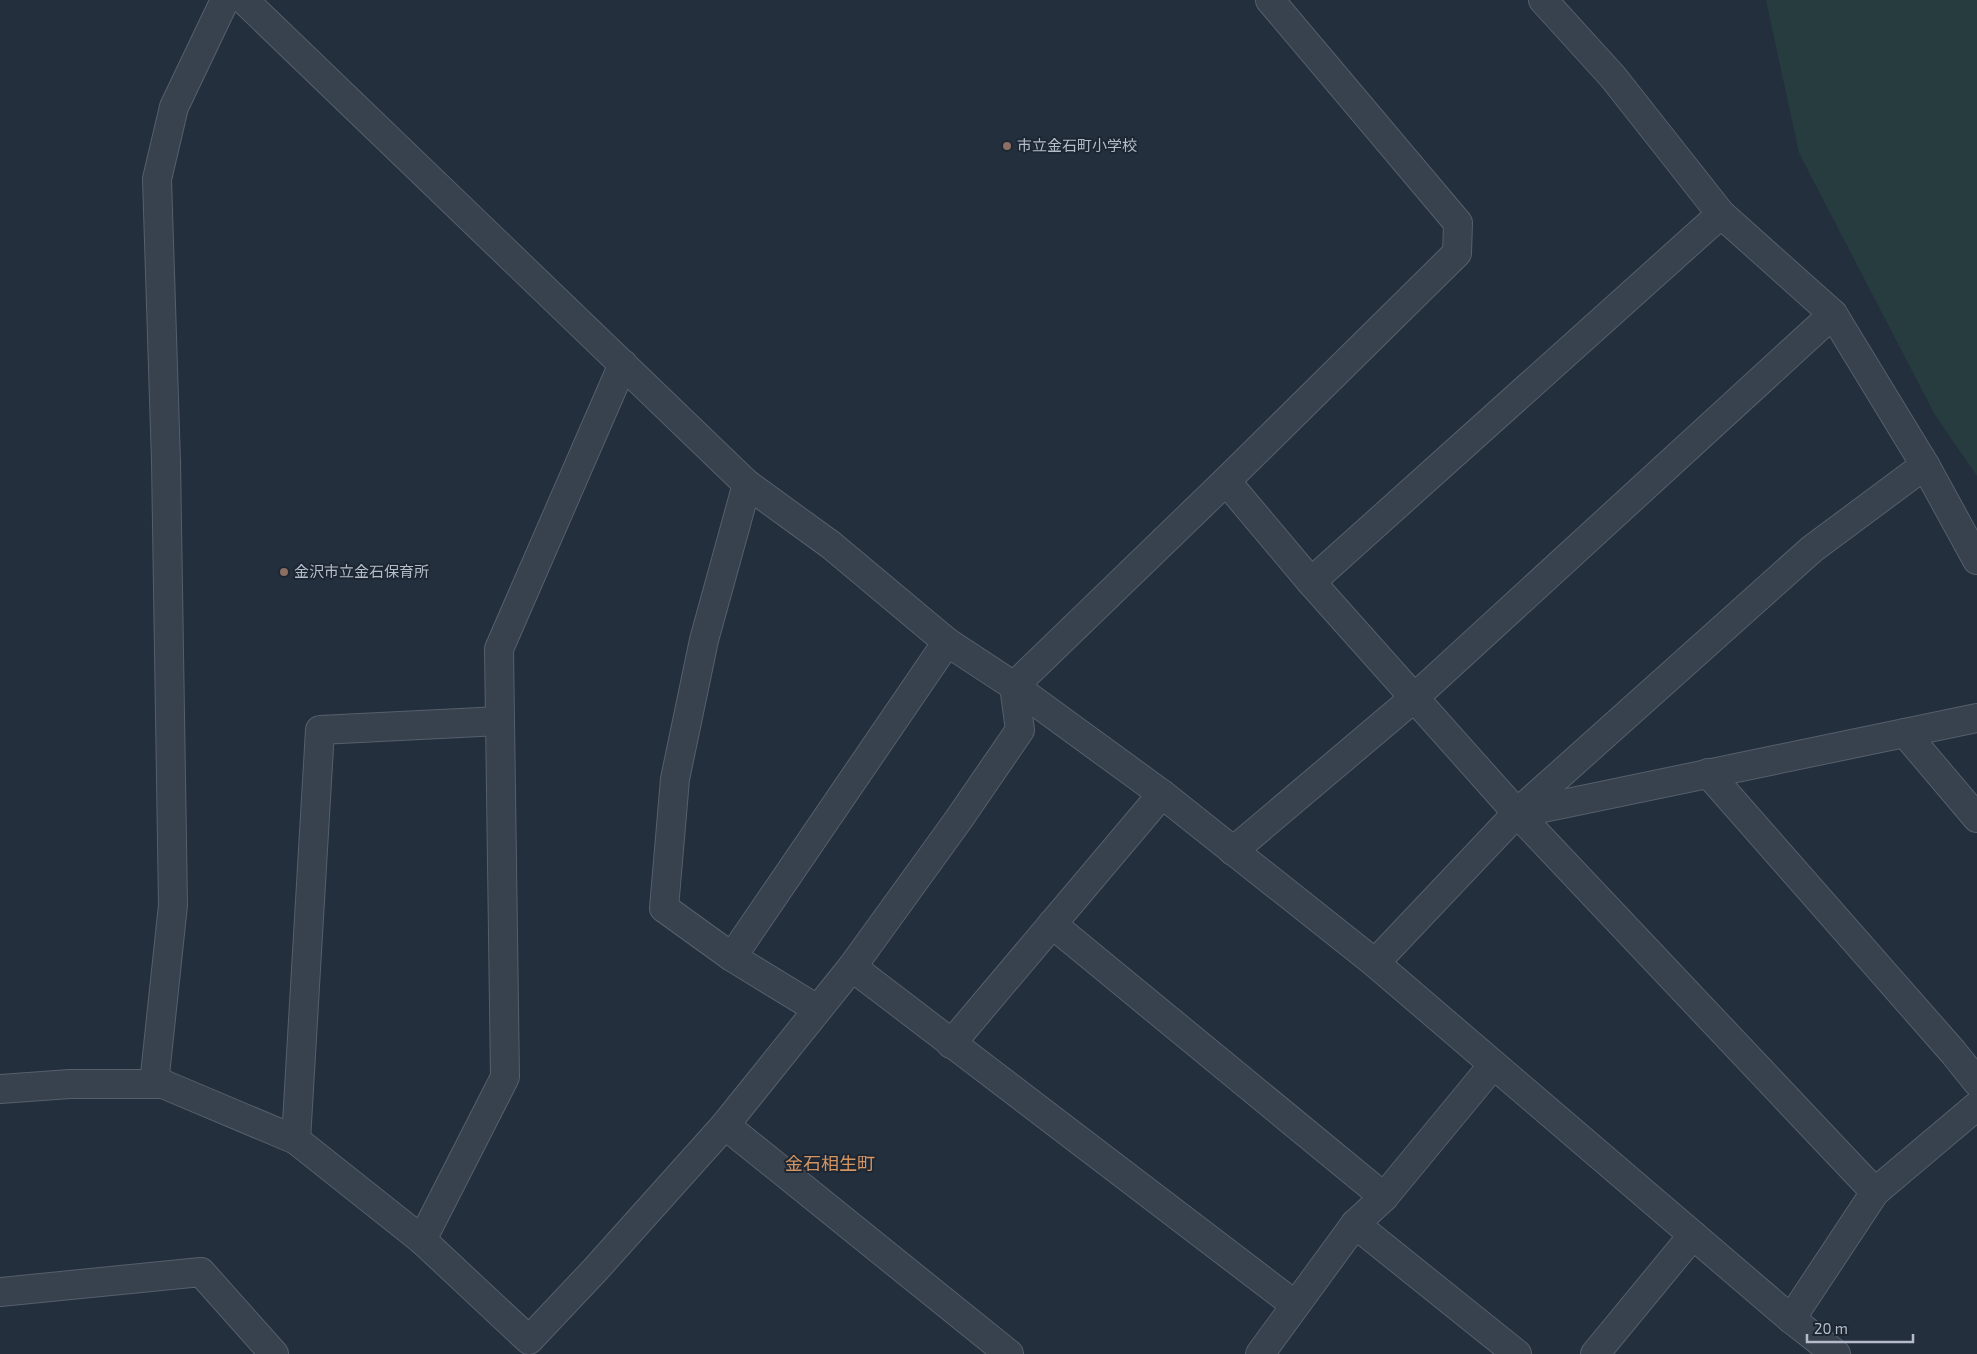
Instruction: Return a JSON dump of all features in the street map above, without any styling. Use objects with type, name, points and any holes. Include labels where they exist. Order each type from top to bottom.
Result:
[{"type":"street","points":[[154,1084],[173,905],[166,472],[157,179],[174,107],[226,0]]},
{"type":"street","points":[[244,0],[747,484],[831,545],[947,642],[1014,686],[1162,794],[1375,963],[1791,1320],[1836,1354]]},
{"type":"street","points":[[1014,686],[1226,481],[1457,253],[1458,223],[1270,0]]},
{"type":"street","points":[[1543,0],[1613,78],[1721,214],[1833,314],[1925,465],[1977,560]]},
{"type":"street","points":[[1311,582],[1721,214]]},
{"type":"street","points":[[1233,851],[1414,698],[1833,314]]},
{"type":"street","points":[[422,1240],[505,1077],[499,649],[623,364]]},
{"type":"street","points":[[1375,963],[1517,813],[1812,548],[1925,465]]},
{"type":"street","points":[[1226,481],[1311,582],[1517,813],[1875,1192]]},
{"type":"street","points":[[747,484],[704,640],[675,779],[664,908],[732,957],[817,1009]]},
{"type":"street","points":[[732,957],[947,642]]},
{"type":"street","points":[[0,1089],[70,1084],[163,1084],[296,1140],[422,1240],[521,1347],[595,1270],[725,1125],[852,967],[959,819],[1020,730],[1014,686]]},
{"type":"street","points":[[1517,813],[1977,718]]},
{"type":"street","points":[[296,1140],[320,730],[500,721]]},
{"type":"street","points":[[1905,733],[1977,818]]},
{"type":"street","points":[[1708,773],[1953,1052],[1977,1082]]},
{"type":"street","points":[[951,1044],[1162,794]]},
{"type":"street","points":[[1052,924],[1384,1197]]},
{"type":"street","points":[[852,967],[1295,1306]]},
{"type":"street","points":[[1265,1352],[1295,1306],[1355,1224],[1384,1197],[1493,1065]]},
{"type":"street","points":[[1791,1320],[1875,1192],[1977,1106]]},
{"type":"street","points":[[725,1125],[1008,1354]]},
{"type":"street","points":[[1355,1224],[1517,1354]]},
{"type":"street","points":[[1596,1354],[1693,1235]]},
{"type":"street","points":[[0,1292],[201,1272],[274,1354]]},
{"type":"green space","points":[[1766,0],[1977,0],[1977,476],[1935,415],[1799,153]]},
{"type":"place","name":"市立金石町小学校","points":[[1007,146]]},
{"type":"place","name":"金沢市立金石保育所","points":[[284,572]]},
{"type":"district","name":"金石相生町","points":[[830,1164]]}]
